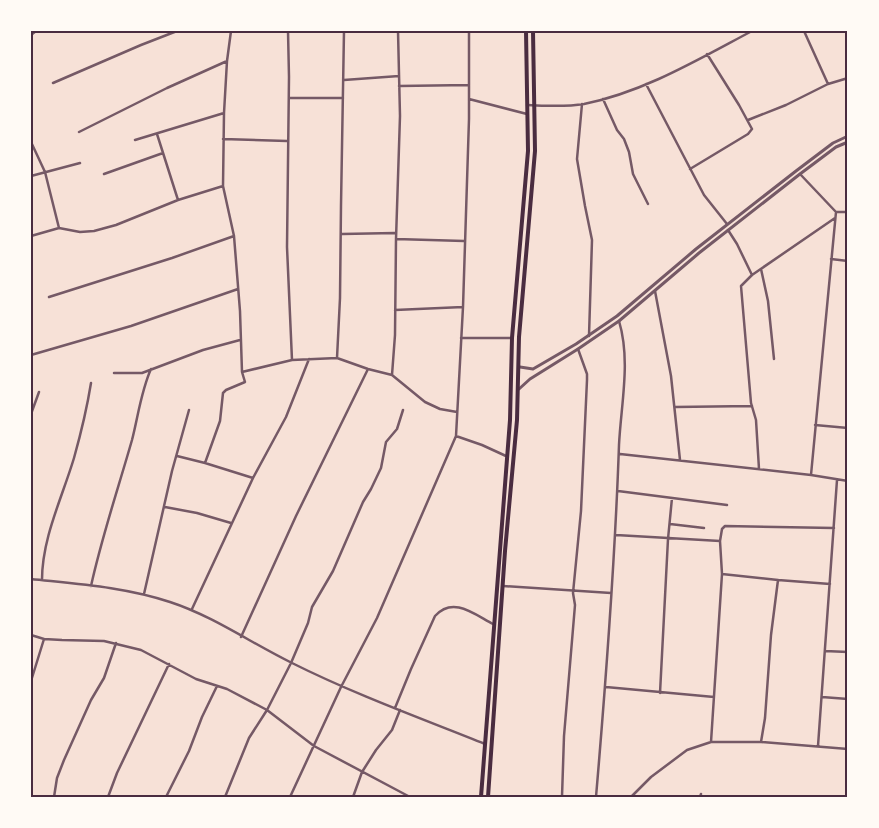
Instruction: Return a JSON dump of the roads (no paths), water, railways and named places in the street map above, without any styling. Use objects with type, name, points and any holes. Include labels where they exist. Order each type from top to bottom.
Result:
[{"type":"highway","points":[[481,797],[512,388],[512,338],[528,152],[526,31]]},
{"type":"highway","points":[[488,797],[519,389],[519,338],[535,151],[533,31]]},
{"type":"highway","points":[[516,289],[523,289]]},
{"type":"street","points":[[31,36],[36,31]]},
{"type":"street","points":[[52,83],[177,31]]},
{"type":"street","points":[[205,463],[220,421],[223,393],[245,382],[242,372],[240,310],[234,236],[223,186],[224,114],[231,31]]},
{"type":"street","points":[[288,31],[287,247],[292,360]]},
{"type":"street","points":[[337,358],[342,234],[344,31]]},
{"type":"street","points":[[392,374],[395,335],[400,116],[398,31]]},
{"type":"street","points":[[290,797],[341,687],[377,618],[456,436],[463,307],[469,31]]},
{"type":"street","points":[[526,105],[582,104],[603,99],[646,84],[752,31]]},
{"type":"street","points":[[804,31],[828,84]]},
{"type":"street","points":[[690,169],[751,132],[752,129],[708,54]]},
{"type":"street","points":[[80,132],[167,88],[227,62]]},
{"type":"street","points":[[344,80],[399,76]]},
{"type":"street","points":[[748,120],[786,105],[828,84],[848,78]]},
{"type":"street","points":[[646,84],[704,194],[728,224]]},
{"type":"street","points":[[399,86],[469,85]]},
{"type":"street","points":[[289,98],[343,98]]},
{"type":"street","points":[[469,99],[527,114]]},
{"type":"street","points":[[603,99],[624,140],[629,152],[633,174],[648,204]]},
{"type":"street","points":[[582,104],[577,159],[584,206],[592,240],[588,336]]},
{"type":"street","points":[[135,140],[224,114]]},
{"type":"street","points":[[157,134],[178,200]]},
{"type":"street","points":[[520,367],[532,369],[576,344],[617,316],[728,224],[833,143],[848,136]]},
{"type":"street","points":[[223,139],[287,142]]},
{"type":"street","points":[[31,142],[45,172],[59,228]]},
{"type":"street","points":[[519,389],[530,379],[619,321],[728,230],[836,147],[848,142]]},
{"type":"street","points":[[104,174],[163,153]]},
{"type":"street","points":[[31,176],[80,163]]},
{"type":"street","points":[[800,174],[836,212],[848,212]]},
{"type":"street","points":[[31,236],[59,228],[80,232],[94,231],[116,225],[178,200],[223,186]]},
{"type":"street","points":[[811,474],[836,212]]},
{"type":"street","points":[[759,469],[756,420],[752,406],[746,354],[741,286],[752,275],[835,218]]},
{"type":"street","points":[[728,230],[752,275]]},
{"type":"street","points":[[342,234],[396,233]]},
{"type":"street","points":[[49,297],[234,236]]},
{"type":"street","points":[[396,239],[464,241]]},
{"type":"street","points":[[831,259],[848,261]]},
{"type":"street","points":[[761,269],[768,301],[774,359]]},
{"type":"street","points":[[31,355],[131,326],[238,289]]},
{"type":"street","points":[[655,291],[671,376],[680,460]]},
{"type":"street","points":[[395,310],[463,307]]},
{"type":"street","points":[[596,797],[616,535],[625,361],[619,321]]},
{"type":"street","points":[[461,338],[512,338]]},
{"type":"street","points":[[114,373],[142,373],[202,350],[240,340]]},
{"type":"street","points":[[562,797],[564,736],[575,605],[573,591],[581,511],[587,380],[587,374],[578,349]]},
{"type":"street","points":[[242,372],[292,360],[337,358],[368,369],[392,374],[425,402],[440,409],[457,412]]},
{"type":"street","points":[[192,609],[253,478],[286,417],[309,359]]},
{"type":"street","points":[[91,586],[100,547],[120,484],[151,369]]},
{"type":"street","points":[[241,637],[296,516],[368,369]]},
{"type":"street","points":[[42,580],[42,568],[49,536],[74,458],[92,383]]},
{"type":"street","points":[[31,414],[39,392]]},
{"type":"street","points":[[675,407],[752,406]]},
{"type":"street","points":[[144,594],[172,471],[189,410]]},
{"type":"street","points":[[225,797],[249,738],[267,710],[291,663],[308,622],[312,607],[333,571],[363,502],[381,468],[386,442],[397,429],[402,410]]},
{"type":"street","points":[[816,425],[848,428]]},
{"type":"street","points":[[456,436],[506,456]]},
{"type":"street","points":[[620,454],[811,474],[848,481]]},
{"type":"street","points":[[177,456],[253,478]]},
{"type":"street","points":[[818,746],[837,480]]},
{"type":"street","points":[[618,491],[727,505]]},
{"type":"street","points":[[660,693],[672,498]]},
{"type":"street","points":[[165,507],[197,513],[231,523]]},
{"type":"street","points":[[670,524],[704,528]]},
{"type":"street","points":[[711,742],[722,574],[720,541],[722,529],[725,526],[834,528]]},
{"type":"street","points":[[616,535],[720,541]]},
{"type":"street","points":[[722,574],[831,584]]},
{"type":"street","points":[[31,579],[144,594],[192,609],[241,637],[341,687],[485,744]]},
{"type":"street","points":[[761,742],[778,580]]},
{"type":"street","points":[[503,586],[611,593]]},
{"type":"street","points":[[395,708],[411,669],[436,616],[440,612],[446,608],[458,606],[494,624]]},
{"type":"street","points":[[31,635],[44,639],[85,642],[104,641],[141,650],[196,678],[227,690],[267,710],[314,746],[408,796]]},
{"type":"street","points":[[31,681],[44,639]]},
{"type":"street","points":[[54,797],[57,778],[64,760],[91,700],[104,678],[116,643]]},
{"type":"street","points":[[825,651],[848,652]]},
{"type":"street","points":[[108,797],[117,773],[169,664]]},
{"type":"street","points":[[166,797],[189,751],[202,717],[217,686]]},
{"type":"street","points":[[605,687],[714,697]]},
{"type":"street","points":[[822,697],[848,699]]},
{"type":"street","points":[[353,797],[362,772],[392,730],[400,710]]},
{"type":"street","points":[[631,797],[652,777],[687,750],[711,742],[761,742],[848,749]]}]
